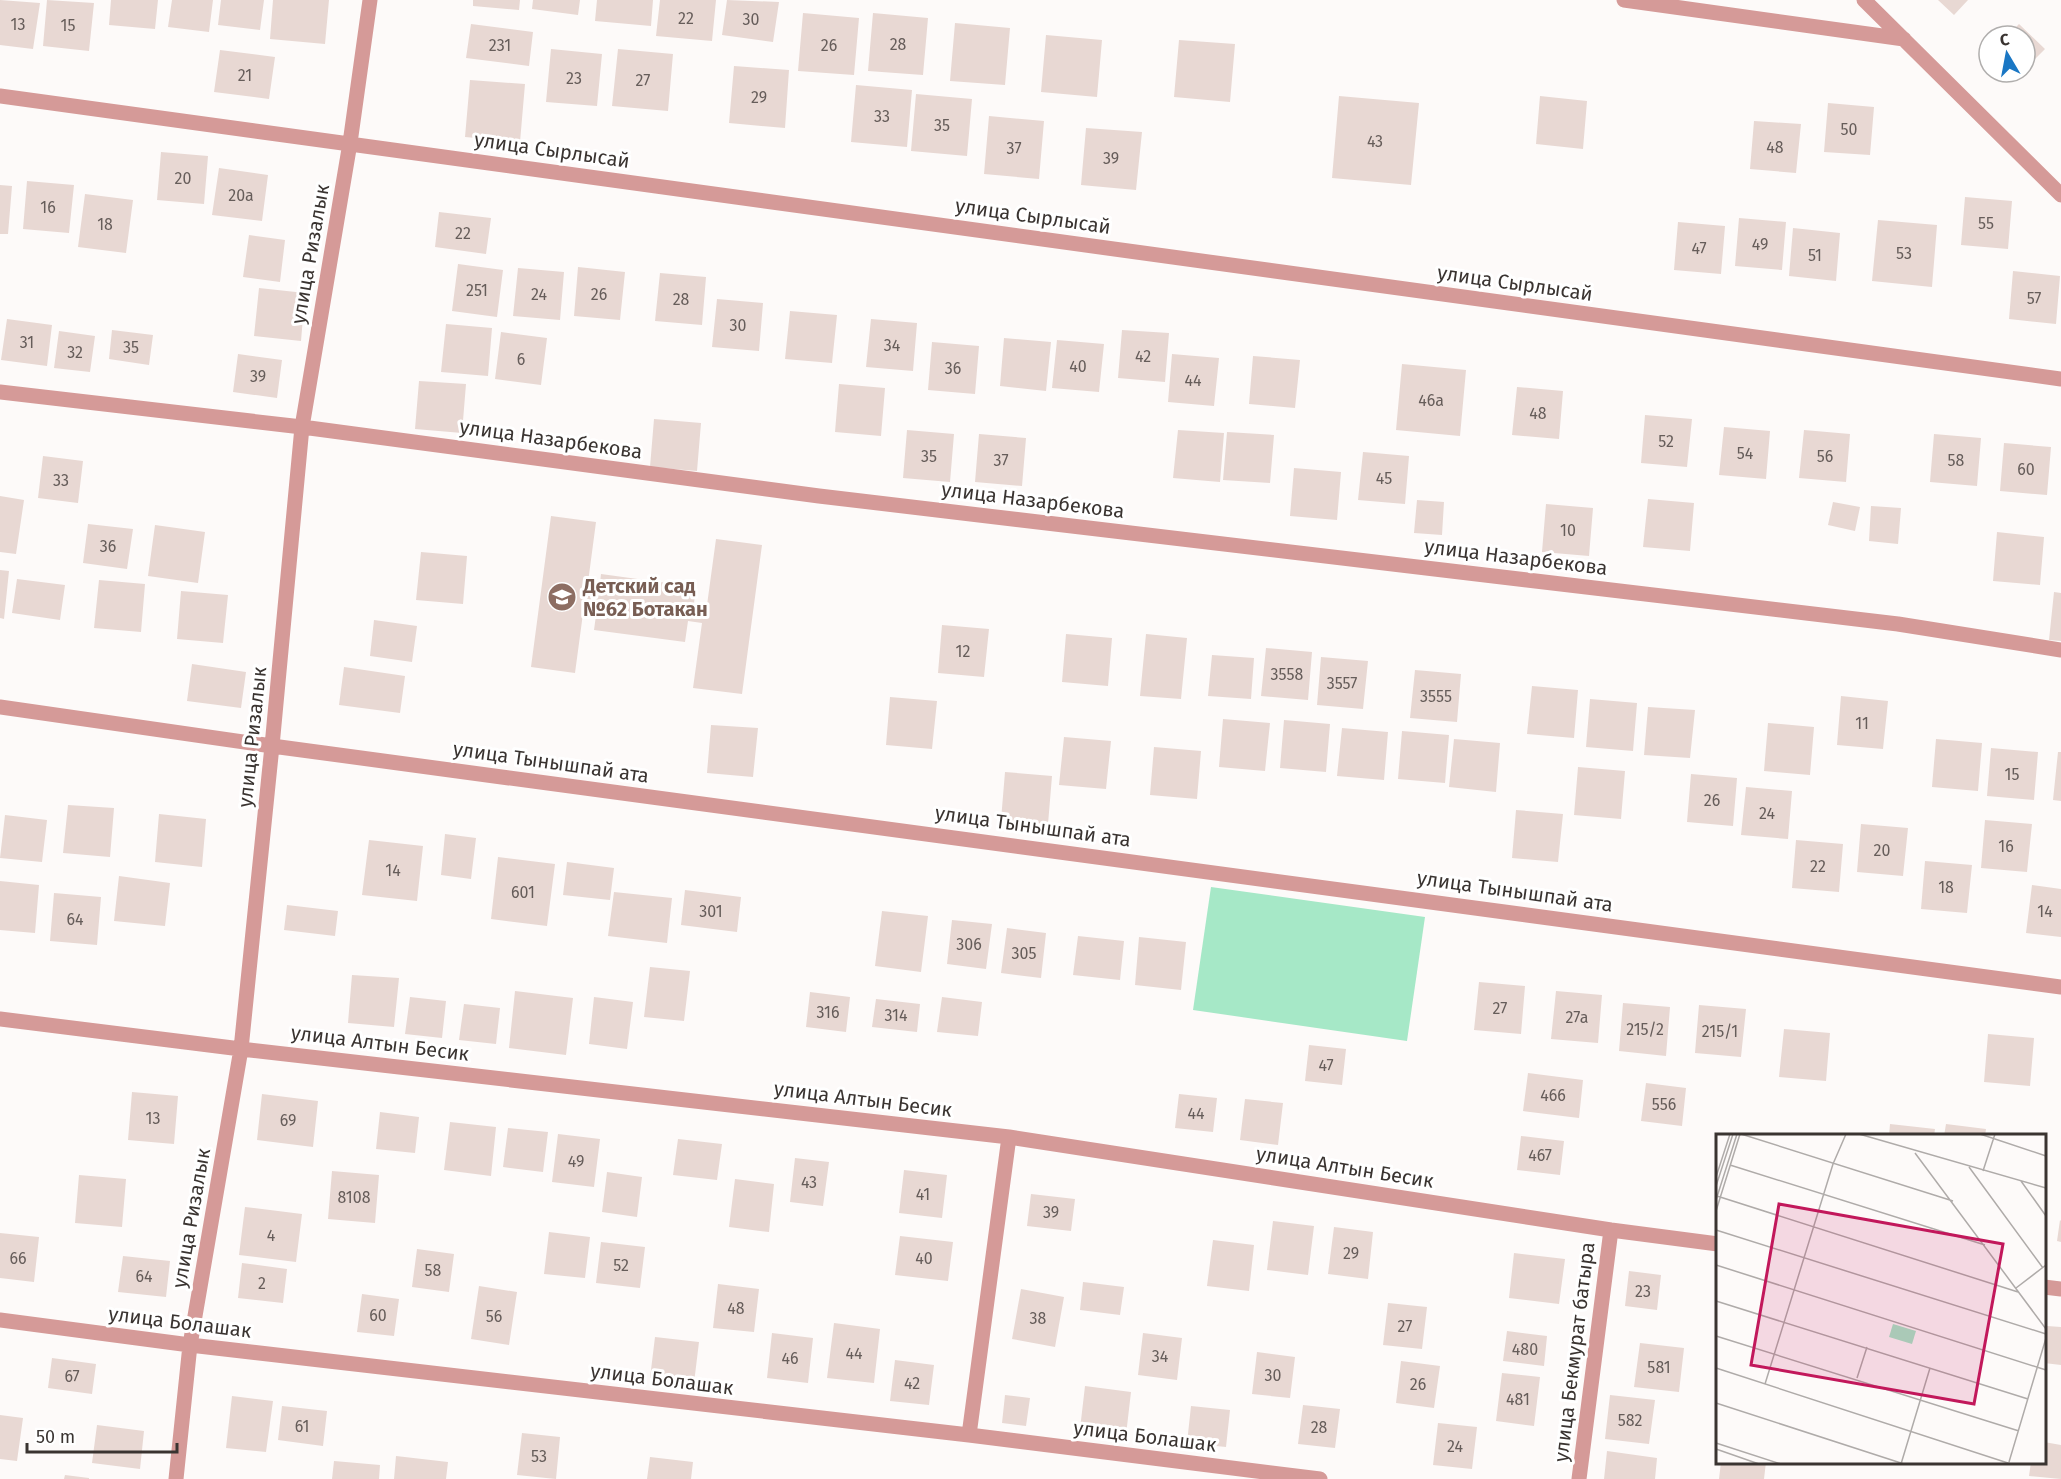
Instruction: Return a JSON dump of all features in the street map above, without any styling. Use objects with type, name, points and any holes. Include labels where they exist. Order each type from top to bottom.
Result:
[{"type":"street","name":"улица Ризалык","points":[[176,1479],[190,1346],[241,1048],[302,427],[350,143],[370,0]]},
{"type":"street","points":[[1624,0],[1904,39]]},
{"type":"street","points":[[1864,0],[2061,195]]},
{"type":"street","name":"улица Сырлысай","points":[[0,96],[2061,380]]},
{"type":"street","name":"улица Назарбекова","points":[[0,392],[302,427],[819,496],[1898,624],[2061,650]]},
{"type":"street","name":"улица Тынышпай ата","points":[[0,707],[272,746],[2061,987]]},
{"type":"street","name":"улица Алтын Бесик","points":[[0,1018],[1008,1137],[1611,1230],[1716,1244]]},
{"type":"street","points":[[969,1435],[1008,1137]]},
{"type":"street","name":"улица Бекмурат батыра","points":[[1579,1479],[1611,1230]]},
{"type":"street","points":[[2046,1287],[2061,1289]]},
{"type":"street","name":"улица Болашак","points":[[0,1320],[190,1346],[969,1435],[1320,1479]]},
{"type":"green space","points":[[1211,887],[1425,917],[1407,1041],[1193,1010]]},
{"type":"building","points":[[0,0],[40,3],[33,49],[0,45]]},
{"type":"building","points":[[47,0],[94,3],[89,51],[43,46]]},
{"type":"building","points":[[111,0],[158,0],[155,29],[109,25]]},
{"type":"building","points":[[172,0],[213,0],[209,32],[168,27]]},
{"type":"building","points":[[221,0],[264,0],[260,30],[218,25]]},
{"type":"building","points":[[273,0],[329,0],[325,44],[270,39]]},
{"type":"building","points":[[473,0],[520,0],[519,10],[473,6]]},
{"type":"building","points":[[533,0],[580,0],[578,15],[532,9]]},
{"type":"building","points":[[597,0],[653,0],[651,26],[595,21]]},
{"type":"building","points":[[660,0],[716,0],[712,41],[656,36]]},
{"type":"building","points":[[727,0],[779,2],[773,42],[722,35]]},
{"type":"building","points":[[1938,0],[1968,0],[1954,15]]},
{"type":"building","points":[[803,13],[859,18],[854,75],[798,71]]},
{"type":"building","points":[[873,13],[928,18],[923,75],[868,71]]},
{"type":"building","points":[[955,23],[1010,28],[1005,85],[950,81]]},
{"type":"building","points":[[471,24],[533,32],[529,66],[466,58]]},
{"type":"building","points":[[1046,35],[1102,40],[1097,97],[1041,92]]},
{"type":"building","points":[[1179,40],[1235,44],[1230,102],[1174,97]]},
{"type":"building","points":[[2037,41],[2045,49],[2037,57]]},
{"type":"building","points":[[551,49],[602,54],[597,106],[546,102]]},
{"type":"building","points":[[618,49],[673,54],[668,111],[612,106]]},
{"type":"building","points":[[220,50],[275,57],[269,99],[214,92]]},
{"type":"building","points":[[734,66],[789,70],[785,128],[729,123]]},
{"type":"building","points":[[470,80],[525,84],[520,142],[465,137]]},
{"type":"building","points":[[856,85],[912,90],[907,147],[851,142]]},
{"type":"building","points":[[916,94],[972,99],[967,156],[911,151]]},
{"type":"building","points":[[1339,96],[1419,103],[1411,185],[1332,178]]},
{"type":"building","points":[[1540,96],[1587,101],[1583,149],[1536,144]]},
{"type":"building","points":[[1828,103],[1874,107],[1870,155],[1824,152]]},
{"type":"building","points":[[989,116],[1044,121],[1039,179],[984,174]]},
{"type":"building","points":[[1754,121],[1801,124],[1796,173],[1750,169]]},
{"type":"building","points":[[1086,128],[1142,132],[1136,190],[1081,185]]},
{"type":"building","points":[[161,152],[208,156],[204,204],[157,200]]},
{"type":"building","points":[[219,168],[268,175],[262,221],[212,215]]},
{"type":"building","points":[[27,181],[74,185],[69,233],[23,229]]},
{"type":"building","points":[[0,185],[12,186],[8,234],[0,234]]},
{"type":"building","points":[[85,194],[133,200],[126,253],[78,247]]},
{"type":"building","points":[[1965,197],[2012,201],[2008,249],[1961,245]]},
{"type":"building","points":[[439,212],[491,218],[486,254],[435,247]]},
{"type":"building","points":[[1739,218],[1786,222],[1782,270],[1735,266]]},
{"type":"building","points":[[1878,220],[1937,225],[1932,287],[1872,281]]},
{"type":"building","points":[[1678,222],[1725,226],[1721,274],[1674,270]]},
{"type":"building","points":[[1793,228],[1840,233],[1836,281],[1789,276]]},
{"type":"building","points":[[249,235],[285,240],[280,282],[243,277]]},
{"type":"building","points":[[458,264],[503,270],[497,317],[452,311]]},
{"type":"building","points":[[578,267],[625,272],[620,320],[574,316]]},
{"type":"building","points":[[518,268],[564,272],[560,320],[513,316]]},
{"type":"building","points":[[2013,271],[2060,276],[2056,324],[2009,319]]},
{"type":"building","points":[[660,273],[706,277],[702,325],[655,321]]},
{"type":"building","points":[[259,288],[305,293],[301,341],[254,336]]},
{"type":"building","points":[[717,299],[763,303],[759,351],[712,347]]},
{"type":"building","points":[[790,311],[837,315],[832,363],[785,359]]},
{"type":"building","points":[[7,319],[52,325],[47,366],[1,360]]},
{"type":"building","points":[[871,319],[917,323],[913,371],[866,367]]},
{"type":"building","points":[[446,324],[492,328],[488,376],[441,372]]},
{"type":"building","points":[[112,330],[153,335],[149,365],[109,359]]},
{"type":"building","points":[[1122,330],[1169,333],[1165,382],[1118,378]]},
{"type":"building","points":[[59,331],[95,336],[90,372],[54,368]]},
{"type":"building","points":[[501,332],[547,338],[541,385],[495,379]]},
{"type":"building","points":[[1004,338],[1051,342],[1046,391],[1000,386]]},
{"type":"building","points":[[1057,340],[1104,344],[1099,392],[1052,388]]},
{"type":"building","points":[[932,342],[979,346],[975,394],[928,390]]},
{"type":"building","points":[[238,354],[282,360],[277,398],[233,392]]},
{"type":"building","points":[[1172,354],[1219,358],[1214,406],[1168,402]]},
{"type":"building","points":[[1253,356],[1300,360],[1295,408],[1249,404]]},
{"type":"building","points":[[1402,364],[1466,370],[1460,436],[1396,430]]},
{"type":"building","points":[[419,381],[466,384],[462,433],[415,429]]},
{"type":"building","points":[[839,384],[885,388],[881,436],[835,432]]},
{"type":"building","points":[[1517,387],[1563,391],[1559,439],[1512,435]]},
{"type":"building","points":[[1645,415],[1692,419],[1687,467],[1641,463]]},
{"type":"building","points":[[654,419],[701,423],[697,471],[650,467]]},
{"type":"building","points":[[1724,427],[1770,431],[1766,479],[1719,475]]},
{"type":"building","points":[[907,430],[954,434],[950,482],[903,478]]},
{"type":"building","points":[[1178,430],[1224,433],[1220,482],[1173,478]]},
{"type":"building","points":[[1804,430],[1850,434],[1846,482],[1799,478]]},
{"type":"building","points":[[1227,432],[1274,435],[1270,483],[1223,480]]},
{"type":"building","points":[[979,434],[1026,438],[1022,486],[975,482]]},
{"type":"building","points":[[1934,434],[1981,438],[1977,486],[1930,482]]},
{"type":"building","points":[[2004,443],[2051,447],[2047,495],[2000,491]]},
{"type":"building","points":[[1363,452],[1409,456],[1405,504],[1358,500]]},
{"type":"building","points":[[43,456],[83,461],[78,503],[38,498]]},
{"type":"building","points":[[1294,468],[1341,472],[1337,520],[1290,516]]},
{"type":"building","points":[[0,496],[24,500],[16,554],[0,552]]},
{"type":"building","points":[[1648,499],[1694,503],[1690,551],[1643,547]]},
{"type":"building","points":[[1417,500],[1444,502],[1442,535],[1414,533]]},
{"type":"building","points":[[1833,502],[1860,507],[1855,531],[1828,525]]},
{"type":"building","points":[[1546,504],[1593,508],[1589,556],[1542,552]]},
{"type":"building","points":[[1871,506],[1901,508],[1898,544],[1869,541]]},
{"type":"building","points":[[551,516],[596,522],[587,590],[599,592],[601,574],[696,587],[694,603],[707,605],[716,539],[762,545],[742,694],[693,688],[702,623],[688,621],[685,642],[594,630],[597,608],[584,606],[575,673],[531,667]]},
{"type":"building","points":[[88,524],[133,529],[127,569],[83,563]]},
{"type":"building","points":[[155,525],[205,532],[198,583],[148,576]]},
{"type":"building","points":[[1997,532],[2044,537],[2040,585],[1993,581]]},
{"type":"building","points":[[421,552],[467,556],[463,604],[416,600]]},
{"type":"building","points":[[0,570],[9,571],[4,619],[0,618]]},
{"type":"building","points":[[17,579],[65,585],[60,620],[12,613]]},
{"type":"building","points":[[99,580],[145,584],[141,632],[94,628]]},
{"type":"building","points":[[181,591],[228,595],[223,643],[177,639]]},
{"type":"building","points":[[2054,592],[2061,593],[2061,641],[2049,640]]},
{"type":"building","points":[[374,620],[417,626],[412,662],[370,656]]},
{"type":"building","points":[[942,625],[989,629],[984,677],[938,673]]},
{"type":"building","points":[[1066,634],[1112,638],[1108,686],[1062,682]]},
{"type":"building","points":[[1146,634],[1187,638],[1181,699],[1140,696]]},
{"type":"building","points":[[1266,648],[1312,652],[1308,700],[1261,696]]},
{"type":"building","points":[[1212,655],[1254,658],[1251,699],[1208,696]]},
{"type":"building","points":[[1321,657],[1368,661],[1363,709],[1317,705]]},
{"type":"building","points":[[192,664],[246,672],[241,708],[187,701]]},
{"type":"building","points":[[344,667],[405,676],[400,713],[339,705]]},
{"type":"building","points":[[1415,670],[1461,674],[1457,722],[1410,718]]},
{"type":"building","points":[[1532,686],[1578,690],[1574,738],[1527,734]]},
{"type":"building","points":[[1841,696],[1888,701],[1883,749],[1837,745]]},
{"type":"building","points":[[890,697],[937,701],[932,749],[886,745]]},
{"type":"building","points":[[1590,699],[1637,703],[1633,751],[1586,747]]},
{"type":"building","points":[[1648,707],[1695,710],[1690,758],[1644,755]]},
{"type":"building","points":[[1223,719],[1270,723],[1265,771],[1219,767]]},
{"type":"building","points":[[1284,720],[1330,724],[1326,772],[1280,768]]},
{"type":"building","points":[[1768,723],[1814,727],[1810,775],[1764,771]]},
{"type":"building","points":[[711,725],[758,728],[753,777],[707,773]]},
{"type":"building","points":[[1342,728],[1388,732],[1384,780],[1337,776]]},
{"type":"building","points":[[1402,731],[1449,735],[1445,783],[1398,779]]},
{"type":"building","points":[[1064,737],[1111,741],[1106,789],[1059,785]]},
{"type":"building","points":[[1454,739],[1500,743],[1496,792],[1449,787]]},
{"type":"building","points":[[1936,739],[1982,743],[1978,791],[1932,787]]},
{"type":"building","points":[[1154,747],[1201,751],[1197,799],[1150,795]]},
{"type":"building","points":[[1991,748],[2038,752],[2034,800],[1987,796]]},
{"type":"building","points":[[2058,752],[2061,752],[2061,801],[2053,800]]},
{"type":"building","points":[[1578,767],[1625,771],[1621,819],[1574,815]]},
{"type":"building","points":[[1005,772],[1052,776],[1048,824],[1001,820]]},
{"type":"building","points":[[1691,774],[1737,778],[1733,826],[1687,822]]},
{"type":"building","points":[[1746,787],[1792,791],[1788,839],[1741,835]]},
{"type":"building","points":[[68,805],[114,808],[110,857],[63,853]]},
{"type":"building","points":[[1516,810],[1563,814],[1558,862],[1512,858]]},
{"type":"building","points":[[159,814],[206,819],[202,867],[155,862]]},
{"type":"building","points":[[5,815],[47,820],[42,862],[0,858]]},
{"type":"building","points":[[1985,820],[2032,824],[2027,872],[1981,868]]},
{"type":"building","points":[[1861,824],[1908,828],[1903,876],[1857,872]]},
{"type":"building","points":[[445,834],[476,838],[471,879],[441,875]]},
{"type":"building","points":[[369,840],[423,846],[417,901],[362,895]]},
{"type":"building","points":[[1796,840],[1843,844],[1839,892],[1792,888]]},
{"type":"building","points":[[498,857],[555,864],[547,926],[491,919]]},
{"type":"building","points":[[1925,861],[1972,865],[1967,913],[1921,909]]},
{"type":"building","points":[[567,862],[614,868],[610,900],[563,895]]},
{"type":"building","points":[[119,876],[170,883],[165,926],[114,921]]},
{"type":"building","points":[[0,881],[39,885],[35,933],[0,930]]},
{"type":"building","points":[[2032,885],[2061,889],[2061,937],[2026,933]]},
{"type":"building","points":[[685,890],[741,897],[737,932],[681,925]]},
{"type":"building","points":[[614,892],[672,898],[667,943],[608,936]]},
{"type":"building","points":[[54,893],[101,897],[97,945],[50,941]]},
{"type":"building","points":[[287,905],[338,911],[335,936],[284,930]]},
{"type":"building","points":[[882,911],[928,916],[921,972],[875,966]]},
{"type":"building","points":[[952,920],[992,924],[986,969],[947,964]]},
{"type":"building","points":[[1007,928],[1046,933],[1041,978],[1001,973]]},
{"type":"building","points":[[1078,936],[1124,941],[1120,980],[1073,975]]},
{"type":"building","points":[[1139,937],[1186,942],[1181,990],[1135,985]]},
{"type":"building","points":[[650,967],[690,971],[684,1021],[644,1017]]},
{"type":"building","points":[[352,975],[399,978],[394,1027],[348,1023]]},
{"type":"building","points":[[1479,982],[1525,986],[1521,1034],[1474,1030]]},
{"type":"building","points":[[515,991],[573,998],[566,1055],[509,1048]]},
{"type":"building","points":[[1556,991],[1602,995],[1598,1043],[1551,1039]]},
{"type":"building","points":[[810,992],[850,997],[846,1032],[806,1027]]},
{"type":"building","points":[[410,997],[446,1001],[442,1038],[405,1034]]},
{"type":"building","points":[[594,997],[633,1002],[627,1049],[589,1044]]},
{"type":"building","points":[[942,997],[982,1002],[978,1036],[937,1032]]},
{"type":"building","points":[[876,999],[920,1004],[917,1032],[872,1027]]},
{"type":"building","points":[[1623,1003],[1670,1007],[1666,1056],[1619,1051]]},
{"type":"building","points":[[464,1004],[500,1008],[496,1044],[459,1040]]},
{"type":"building","points":[[1699,1005],[1746,1009],[1741,1057],[1695,1053]]},
{"type":"building","points":[[1784,1029],[1830,1033],[1826,1081],[1779,1077]]},
{"type":"building","points":[[1988,1034],[2034,1038],[2030,1086],[1984,1082]]},
{"type":"building","points":[[1309,1045],[1346,1049],[1342,1085],[1305,1081]]},
{"type":"building","points":[[1528,1073],[1583,1080],[1579,1118],[1523,1111]]},
{"type":"building","points":[[1646,1083],[1686,1088],[1682,1126],[1641,1121]]},
{"type":"building","points":[[132,1092],[178,1096],[174,1144],[128,1140]]},
{"type":"building","points":[[262,1094],[318,1101],[313,1147],[257,1140]]},
{"type":"building","points":[[1179,1094],[1217,1098],[1213,1132],[1175,1128]]},
{"type":"building","points":[[1245,1099],[1283,1103],[1278,1145],[1240,1140]]},
{"type":"building","points":[[380,1112],[419,1117],[415,1153],[376,1149]]},
{"type":"building","points":[[450,1122],[496,1127],[491,1176],[444,1170]]},
{"type":"building","points":[[1890,1124],[1935,1129],[1934,1134],[1889,1134]]},
{"type":"building","points":[[1946,1124],[1986,1129],[1985,1134],[1944,1134]]},
{"type":"building","points":[[508,1128],[548,1132],[543,1172],[503,1167]]},
{"type":"building","points":[[558,1134],[600,1139],[594,1187],[552,1182]]},
{"type":"building","points":[[1521,1136],[1564,1141],[1560,1175],[1517,1170]]},
{"type":"building","points":[[678,1139],[722,1144],[717,1180],[673,1175]]},
{"type":"building","points":[[795,1158],[829,1162],[823,1206],[790,1202]]},
{"type":"building","points":[[904,1170],[947,1175],[942,1218],[899,1213]]},
{"type":"building","points":[[332,1171],[379,1175],[375,1223],[328,1219]]},
{"type":"building","points":[[607,1172],[642,1177],[637,1217],[602,1212]]},
{"type":"building","points":[[79,1175],[126,1179],[122,1227],[75,1223]]},
{"type":"building","points":[[735,1179],[774,1184],[769,1232],[729,1227]]},
{"type":"building","points":[[1031,1194],[1075,1199],[1071,1231],[1027,1226]]},
{"type":"building","points":[[245,1207],[302,1214],[296,1262],[239,1255]]},
{"type":"building","points":[[1273,1221],[1314,1226],[1308,1275],[1267,1270]]},
{"type":"building","points":[[2061,1221],[2061,1242],[2057,1241]]},
{"type":"building","points":[[1334,1227],[1373,1232],[1368,1279],[1328,1274]]},
{"type":"building","points":[[549,1232],[590,1237],[585,1278],[544,1274]]},
{"type":"building","points":[[0,1233],[39,1237],[34,1282],[0,1278]]},
{"type":"building","points":[[900,1236],[953,1242],[948,1281],[895,1275]]},
{"type":"building","points":[[1213,1240],[1254,1245],[1249,1291],[1207,1286]]},
{"type":"building","points":[[601,1242],[645,1247],[640,1288],[596,1283]]},
{"type":"building","points":[[417,1249],[454,1254],[449,1292],[412,1287]]},
{"type":"building","points":[[1514,1253],[1565,1259],[1559,1304],[1509,1298]]},
{"type":"building","points":[[123,1256],[170,1261],[166,1297],[118,1292]]},
{"type":"building","points":[[242,1263],[287,1269],[283,1303],[238,1298]]},
{"type":"building","points":[[1629,1271],[1661,1275],[1657,1310],[1625,1306]]},
{"type":"building","points":[[1083,1282],[1124,1287],[1120,1315],[1080,1310]]},
{"type":"building","points":[[718,1284],[759,1289],[754,1332],[713,1328]]},
{"type":"building","points":[[479,1286],[517,1292],[509,1345],[471,1339]]},
{"type":"building","points":[[1021,1289],[1064,1297],[1055,1347],[1012,1339]]},
{"type":"building","points":[[362,1294],[399,1299],[394,1336],[357,1332]]},
{"type":"building","points":[[1388,1303],[1427,1307],[1422,1349],[1383,1345]]},
{"type":"building","points":[[834,1323],[880,1329],[874,1383],[827,1378]]},
{"type":"building","points":[[2047,1326],[2061,1327],[2061,1365],[2046,1363]]},
{"type":"building","points":[[1507,1331],[1547,1336],[1544,1366],[1503,1361]]},
{"type":"building","points":[[772,1333],[813,1338],[808,1383],[767,1378]]},
{"type":"building","points":[[1143,1333],[1182,1338],[1177,1380],[1138,1375]]},
{"type":"building","points":[[655,1337],[699,1342],[694,1383],[650,1378]]},
{"type":"building","points":[[1640,1343],[1684,1348],[1679,1392],[1634,1387]]},
{"type":"building","points":[[1257,1352],[1295,1357],[1290,1398],[1252,1394]]},
{"type":"building","points":[[52,1358],[96,1364],[92,1394],[48,1388]]},
{"type":"building","points":[[895,1360],[934,1365],[929,1405],[890,1401]]},
{"type":"building","points":[[1401,1361],[1440,1366],[1434,1408],[1396,1403]]},
{"type":"building","points":[[1502,1373],[1540,1377],[1534,1426],[1496,1421]]},
{"type":"building","points":[[1085,1386],[1131,1392],[1126,1435],[1080,1429]]},
{"type":"building","points":[[1005,1395],[1030,1398],[1026,1426],[1002,1423]]},
{"type":"building","points":[[1610,1395],[1655,1400],[1649,1444],[1605,1439]]},
{"type":"building","points":[[232,1396],[273,1401],[266,1452],[226,1448]]},
{"type":"building","points":[[1303,1405],[1340,1409],[1335,1448],[1298,1444]]},
{"type":"building","points":[[282,1406],[327,1411],[323,1446],[278,1440]]},
{"type":"building","points":[[1191,1406],[1230,1410],[1226,1447],[1187,1443]]},
{"type":"building","points":[[0,1415],[23,1418],[17,1461],[0,1459]]},
{"type":"building","points":[[1438,1423],[1477,1427],[1472,1469],[1433,1465]]},
{"type":"building","points":[[97,1425],[144,1431],[140,1469],[92,1463]]},
{"type":"building","points":[[522,1433],[560,1437],[556,1479],[517,1475]]},
{"type":"building","points":[[2046,1442],[2061,1445],[2061,1479],[2029,1476],[2031,1464],[2046,1464]]},
{"type":"building","points":[[1607,1451],[1657,1458],[1655,1479],[1604,1479]]},
{"type":"building","points":[[396,1456],[448,1462],[446,1479],[394,1479]]},
{"type":"building","points":[[650,1457],[693,1462],[691,1479],[647,1479]]},
{"type":"building","points":[[334,1461],[380,1465],[379,1479],[332,1479]]},
{"type":"building","points":[[1721,1464],[1766,1464],[1764,1479],[1719,1479]]},
{"type":"building","points":[[65,1475],[89,1478],[89,1479],[64,1479]]},
{"type":"place","name":"Детский сад №62 Ботакан","points":[[562,597]]}]
